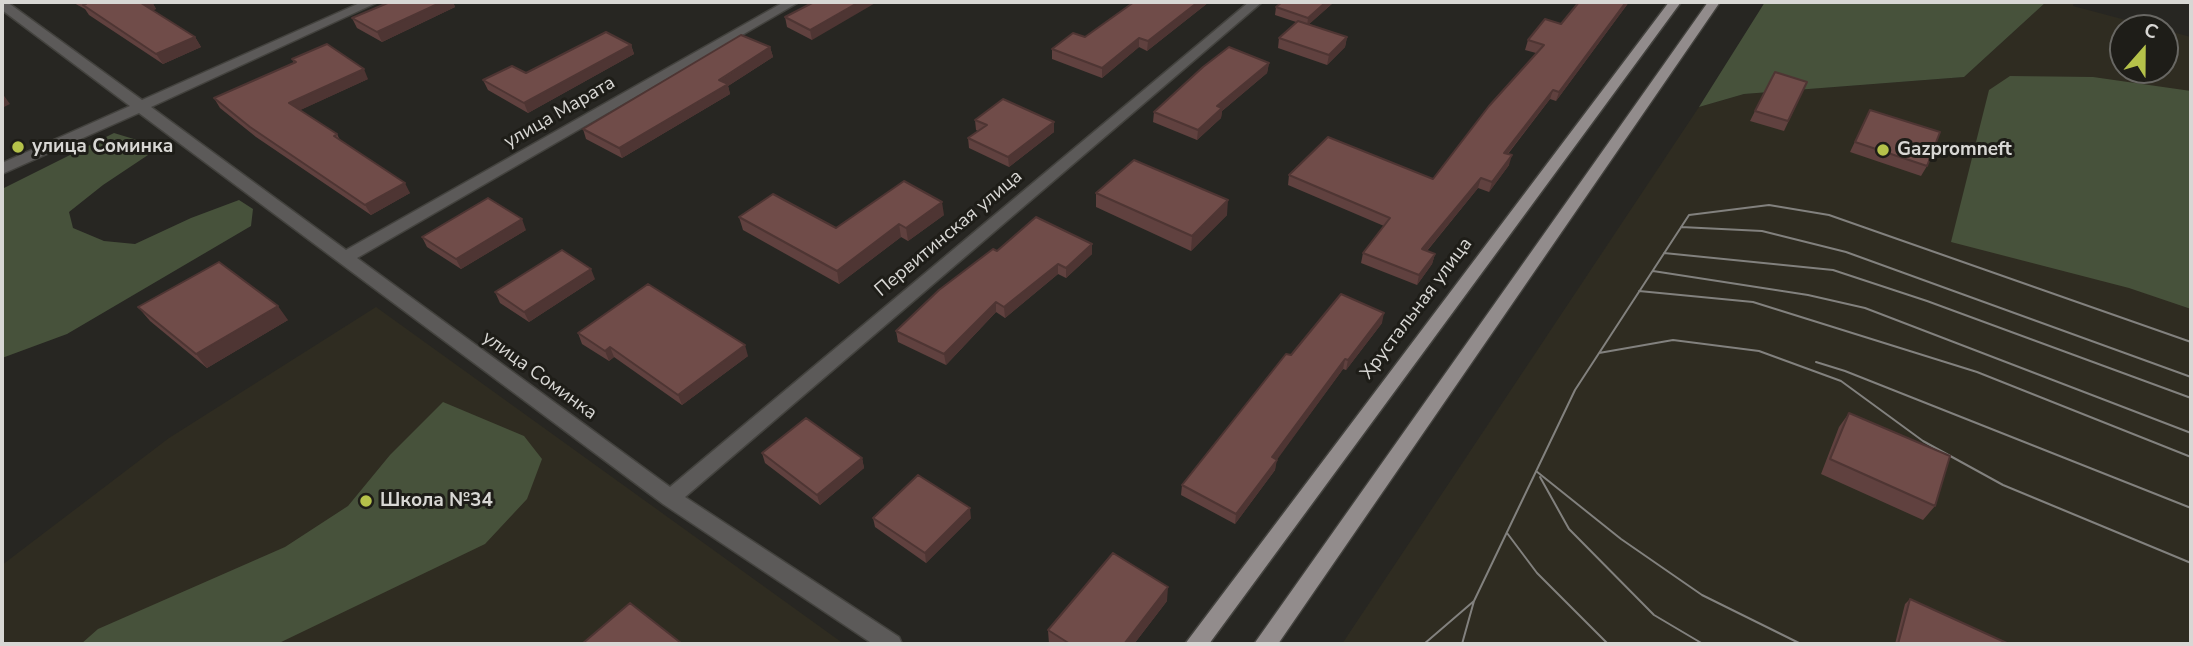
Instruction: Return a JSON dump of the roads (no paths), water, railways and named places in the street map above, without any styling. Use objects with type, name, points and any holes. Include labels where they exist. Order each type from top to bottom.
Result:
[{"type":"main road","name":"Хрустальная улица","points":[[1196,644],[1675,2]]},
{"type":"main road","points":[[1265,644],[1714,2]]},
{"type":"street","points":[[2,169],[372,2]]},
{"type":"street","name":"улица Марата","points":[[345,258],[793,2]]},
{"type":"street","name":"Первитинская улица","points":[[670,498],[1256,2]]},
{"type":"street","name":"улица Соминка","points":[[2,4],[670,498],[891,644]]},
{"type":"tram line","points":[[1681,227],[1689,215],[1769,205],[1829,215],[2191,342]]},
{"type":"tram line","points":[[1664,253],[1681,227]]},
{"type":"tram line","points":[[1681,227],[1762,231],[1846,252],[2191,377]]},
{"type":"tram line","points":[[1639,291],[1664,253]]},
{"type":"tram line","points":[[1664,253],[1833,270],[1927,301],[2191,398]]},
{"type":"tram line","points":[[1653,271],[1808,295],[1865,308],[2191,433]]},
{"type":"tram line","points":[[1599,353],[1639,291]]},
{"type":"tram line","points":[[1639,291],[1753,302],[1977,372],[2191,457]]},
{"type":"tram line","points":[[1599,353],[1673,340],[1759,351],[1841,381],[1923,441],[2003,485],[2191,563]]},
{"type":"tram line","points":[[1536,471],[1575,390],[1599,353]]},
{"type":"tram line","points":[[1816,362],[1845,371],[2191,508]]},
{"type":"tram line","points":[[1474,601],[1536,471]]},
{"type":"tram line","points":[[1536,471],[1621,539],[1702,595],[1801,644]]},
{"type":"tram line","points":[[1540,477],[1569,529],[1654,615],[1703,644]]},
{"type":"tram line","points":[[1507,533],[1537,573],[1608,644]]},
{"type":"tram line","points":[[1424,644],[1474,601]]},
{"type":"tram line","points":[[1462,644],[1474,601]]},
{"type":"place","name":"улица Соминка","points":[[18,147]]},
{"type":"place","name":"Gazpromneft","points":[[1883,150]]},
{"type":"place","name":"Школа №34","points":[[366,501]]}]
